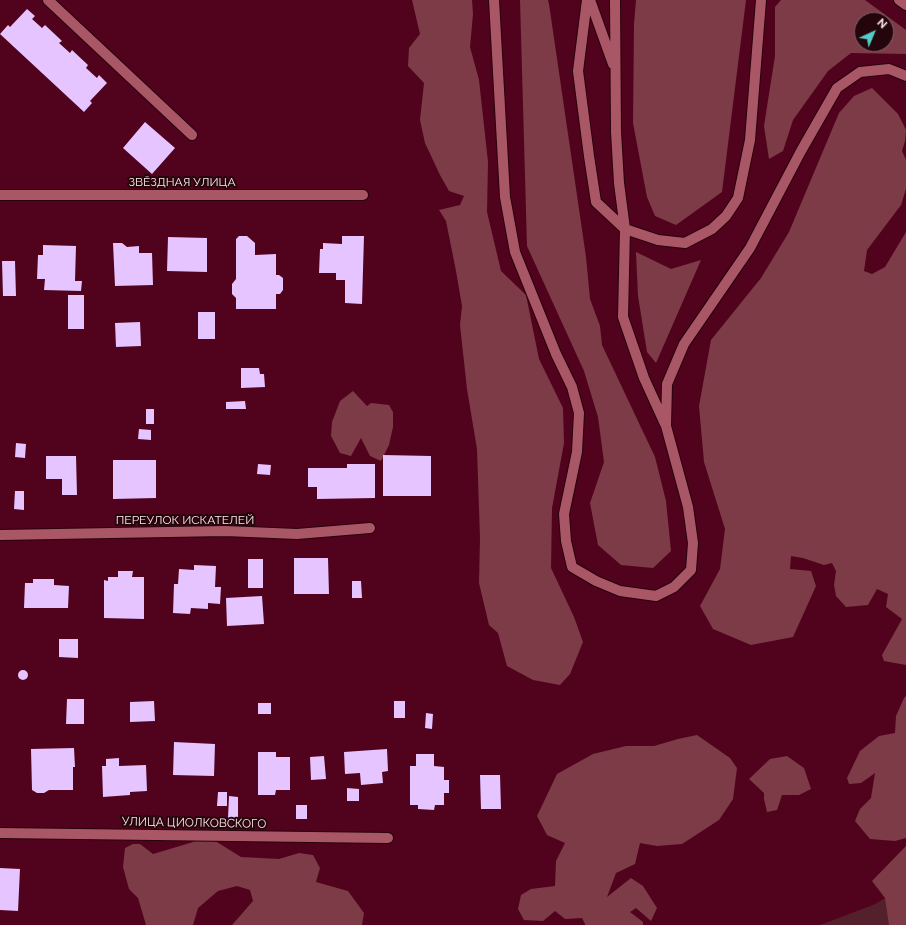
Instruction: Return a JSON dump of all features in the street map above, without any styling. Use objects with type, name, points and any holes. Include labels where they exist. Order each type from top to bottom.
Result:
[{"type":"street","points":[[48,0],[192,136]]},
{"type":"street","points":[[494,0],[505,197],[515,252],[556,354],[572,387],[579,413],[577,452],[564,514],[566,541],[572,567],[596,582],[620,591],[656,596],[674,587],[691,570],[693,543],[688,507],[666,426],[644,378],[623,317],[624,229],[619,183],[616,132],[615,0]]},
{"type":"street","points":[[587,0],[578,71],[596,202],[624,229],[658,240],[685,244],[712,229],[726,216],[738,198],[750,140],[761,0]]},
{"type":"street","points":[[590,0],[616,72]]},
{"type":"street","points":[[899,0],[906,6]]},
{"type":"street","points":[[666,426],[667,384],[684,344],[750,248],[801,151],[837,88],[860,72],[889,69],[906,76]]},
{"type":"street","name":"ЗВЁЗДНАЯ УЛИЦА","points":[[0,195],[363,195]]},
{"type":"street","name":"ПЕРЕУЛОК ИСКАТЕЛЕЙ","points":[[0,535],[225,531],[297,534],[370,528]]},
{"type":"street","name":"УЛИЦА ЦИОЛКОВСКОГО","points":[[0,833],[388,838]]},
{"type":"shaded area","points":[[412,0],[472,0],[473,14],[470,47],[479,80],[488,162],[487,212],[501,271],[526,295],[539,359],[563,408],[564,443],[552,508],[551,568],[574,617],[583,642],[570,674],[560,685],[533,680],[507,666],[498,633],[489,625],[479,583],[480,538],[477,449],[467,389],[460,325],[462,306],[446,221],[439,210],[460,205],[464,196],[449,191],[425,143],[420,120],[424,83],[408,66],[409,48],[420,34]]},
{"type":"shaded area","points":[[520,0],[548,0],[586,257],[590,299],[600,326],[602,345],[655,457],[666,501],[671,551],[653,568],[621,565],[598,545],[590,503],[604,462],[598,417],[584,371],[527,246]]},
{"type":"shaded area","points":[[636,0],[746,0],[722,192],[676,225],[655,216],[647,197],[633,123],[634,24]]},
{"type":"shaded area","points":[[781,0],[865,0],[881,12],[854,12],[854,52],[894,52],[894,21],[906,30],[906,54],[851,53],[828,71],[793,120],[783,151],[769,159],[764,126],[775,56],[775,7]]},
{"type":"shaded area","points":[[872,88],[898,114],[906,130],[902,151],[906,160],[906,189],[901,205],[867,250],[864,271],[872,274],[885,267],[906,232],[906,665],[884,661],[882,655],[902,619],[886,607],[888,594],[877,589],[868,605],[846,607],[836,596],[834,585],[836,571],[832,563],[824,565],[803,558],[791,556],[790,569],[811,571],[816,586],[793,637],[751,645],[713,629],[700,606],[720,569],[725,529],[704,462],[699,406],[711,340],[761,278],[789,232],[839,113],[854,96]]},
{"type":"shaded area","points":[[636,252],[671,269],[701,260],[656,363],[647,352],[638,296]]},
{"type":"shaded area","points":[[353,391],[367,406],[371,403],[389,405],[393,412],[393,427],[389,445],[381,461],[370,456],[361,438],[351,456],[340,453],[331,436],[332,422],[340,401]]},
{"type":"shaded area","points":[[906,696],[906,838],[895,841],[870,839],[855,821],[860,809],[871,798],[875,773],[861,783],[849,784],[847,778],[860,751],[879,736],[895,733],[896,716]]},
{"type":"shaded area","points":[[697,735],[730,758],[737,768],[733,799],[719,820],[682,844],[657,846],[640,843],[635,864],[616,873],[607,897],[631,878],[643,886],[657,908],[651,921],[636,908],[630,912],[643,922],[643,925],[585,925],[582,918],[565,919],[555,911],[543,921],[524,920],[518,909],[521,895],[531,889],[555,886],[556,861],[565,843],[547,835],[537,816],[557,774],[593,754],[626,746],[654,746]]},
{"type":"shaded area","points":[[787,756],[804,768],[811,789],[799,795],[782,795],[777,810],[767,812],[764,793],[749,779],[770,759]]},
{"type":"shaded area","points":[[203,838],[212,839],[241,857],[279,859],[299,853],[313,855],[320,868],[316,882],[348,891],[364,913],[362,925],[232,925],[253,901],[250,890],[237,886],[218,891],[198,908],[193,925],[146,925],[138,898],[129,889],[123,867],[125,848],[133,844],[140,844],[153,854]]},
{"type":"shaded area","points":[[906,846],[906,925],[889,925],[885,898],[872,881]]},
{"type":"shaded area","points":[[906,887],[906,925],[820,925],[873,905]]},
{"type":"building","points":[[27,9],[35,16],[32,19],[42,28],[45,25],[62,41],[59,43],[70,53],[72,50],[88,65],[86,68],[97,78],[99,75],[107,83],[90,101],[92,103],[84,112],[0,34],[8,25],[10,27]]},
{"type":"building","points":[[145,122],[175,148],[152,174],[123,148]]},
{"type":"building","points":[[239,236],[247,236],[255,243],[255,255],[276,254],[276,275],[283,278],[283,290],[280,294],[276,294],[276,309],[236,309],[236,298],[232,294],[232,284],[236,279],[236,239]]},
{"type":"building","points":[[342,236],[364,236],[362,304],[345,303],[345,280],[336,280],[336,273],[319,273],[320,249],[323,249],[323,243],[342,244]]},
{"type":"building","points":[[168,237],[207,238],[207,272],[167,271]]},
{"type":"building","points":[[113,243],[122,243],[127,247],[139,246],[139,253],[152,253],[153,285],[115,286]]},
{"type":"building","points":[[43,245],[76,246],[75,281],[82,281],[81,291],[44,290],[45,279],[37,279],[38,255],[43,255]]},
{"type":"building","points":[[2,261],[15,261],[16,296],[3,296]]},
{"type":"building","points":[[68,295],[84,295],[84,329],[68,329]]},
{"type":"building","points":[[198,312],[215,312],[215,339],[198,339]]},
{"type":"building","points":[[140,322],[141,346],[116,347],[115,323]]},
{"type":"building","points":[[241,368],[259,368],[260,374],[264,374],[265,387],[241,388]]},
{"type":"building","points":[[245,401],[246,409],[226,409],[226,402]]},
{"type":"building","points":[[146,409],[154,409],[154,424],[146,424]]},
{"type":"building","points":[[139,429],[151,430],[151,440],[138,439]]},
{"type":"building","points":[[16,443],[26,444],[25,458],[15,457]]},
{"type":"building","points":[[383,455],[431,456],[431,496],[383,496]]},
{"type":"building","points":[[46,456],[76,456],[77,495],[62,495],[62,479],[46,479]]},
{"type":"building","points":[[113,460],[156,460],[156,498],[113,499]]},
{"type":"building","points":[[258,464],[271,465],[270,475],[257,474]]},
{"type":"building","points":[[347,464],[375,464],[375,498],[317,499],[317,487],[308,487],[308,468],[347,468]]},
{"type":"building","points":[[15,491],[24,491],[24,510],[14,509]]},
{"type":"building","points":[[294,558],[328,558],[329,594],[294,594]]},
{"type":"building","points":[[248,559],[263,559],[263,588],[248,588]]},
{"type":"building","points":[[194,565],[216,566],[215,587],[221,587],[220,604],[208,603],[208,609],[191,608],[190,614],[173,613],[174,584],[178,584],[179,569],[194,570]]},
{"type":"building","points":[[118,571],[133,571],[132,577],[144,577],[144,619],[104,618],[104,580],[108,581],[108,577],[118,577]]},
{"type":"building","points":[[33,579],[54,579],[54,585],[69,586],[68,608],[24,608],[25,583],[33,583]]},
{"type":"building","points":[[352,581],[361,581],[362,598],[352,598]]},
{"type":"building","points":[[262,596],[264,624],[227,626],[226,598]]},
{"type":"building","points":[[59,639],[78,639],[78,658],[59,657]]},
{"type":"building","points":[[23,670],[28,675],[23,680],[18,675]]},
{"type":"building","points":[[67,699],[84,699],[84,724],[66,724]]},
{"type":"building","points":[[154,701],[155,721],[130,722],[130,702]]},
{"type":"building","points":[[394,701],[405,701],[405,718],[394,718]]},
{"type":"building","points":[[258,703],[271,703],[271,714],[258,714]]},
{"type":"building","points":[[426,713],[433,714],[432,729],[425,728]]},
{"type":"building","points":[[174,742],[215,744],[214,776],[173,775]]},
{"type":"building","points":[[74,748],[75,767],[73,767],[73,790],[49,790],[44,793],[37,793],[32,790],[31,749]]},
{"type":"building","points":[[387,749],[388,771],[382,772],[383,783],[361,785],[360,773],[345,774],[344,752]]},
{"type":"building","points":[[258,752],[276,752],[276,757],[290,757],[290,790],[276,790],[275,795],[258,795]]},
{"type":"building","points":[[416,754],[434,754],[434,766],[444,767],[444,780],[449,780],[449,793],[444,793],[444,805],[435,805],[434,810],[418,809],[418,805],[410,805],[410,766],[416,766]]},
{"type":"building","points":[[324,756],[326,779],[311,780],[310,757]]},
{"type":"building","points":[[119,758],[119,766],[146,765],[147,791],[130,792],[130,795],[103,797],[102,766],[106,766],[106,759]]},
{"type":"building","points":[[480,775],[500,775],[501,809],[481,809]]},
{"type":"building","points":[[347,788],[359,789],[359,801],[347,801]]},
{"type":"building","points":[[218,792],[227,792],[227,806],[217,806]]},
{"type":"building","points":[[229,796],[238,797],[238,818],[228,818]]},
{"type":"building","points":[[296,805],[307,805],[307,819],[296,819]]},
{"type":"building","points":[[0,868],[20,869],[18,911],[0,910]]}]
